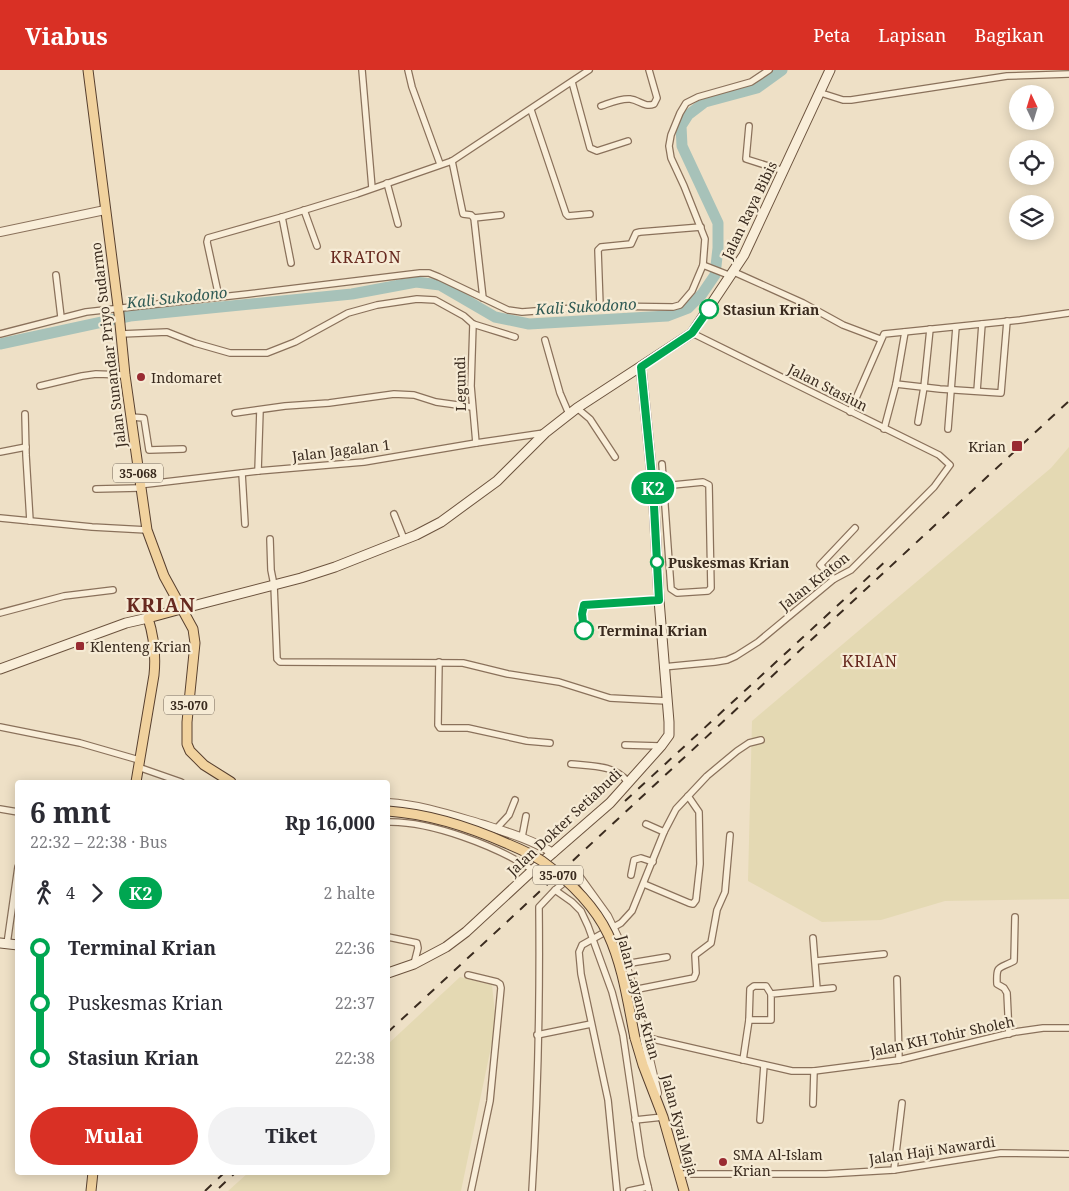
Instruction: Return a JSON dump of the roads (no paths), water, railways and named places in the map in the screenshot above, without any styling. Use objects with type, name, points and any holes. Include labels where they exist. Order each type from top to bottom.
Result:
[{"type":"main road","name":"Jalan Sunandar Priyo Sudarmo","points":[[88,70],[139,486],[147,530],[158,563],[181,609]]},
{"type":"main road","name":"Jalan Raya Bibis","points":[[181,609],[335,567],[440,522],[497,481],[545,433],[577,408],[692,333],[744,256],[830,70]]},
{"type":"main road","name":"Jalan Dokter Setiabudi","points":[[390,972],[414,964],[446,947],[466,932],[534,869],[610,803],[668,736],[653,487],[641,367]]},
{"type":"main road","points":[[0,670],[126,623],[181,609]]},
{"type":"main road","name":"35-070","points":[[181,609],[193,629],[196,646],[187,722],[188,748],[204,765],[228,780]]},
{"type":"main road","points":[[136,780],[155,666],[152,631],[148,618]]},
{"type":"main road","name":"Jalan Layang Krian","points":[[390,811],[423,815],[491,836],[542,860],[578,892],[596,915],[608,935],[640,1037],[643,1065],[661,1117]]},
{"type":"main road","name":"Jalan Kyai Maja","points":[[661,1117],[684,1191]]},
{"type":"main road","points":[[86,1191],[88,1175]]},
{"type":"main road","points":[[91,1191],[93,1175]]},
{"type":"street","points":[[362,70],[372,188]]},
{"type":"street","points":[[408,70],[412,87],[440,164]]},
{"type":"street","points":[[219,298],[207,239],[211,236],[282,217],[452,161],[589,70]]},
{"type":"street","points":[[601,106],[630,99],[647,106],[654,104],[657,98],[649,70]]},
{"type":"street","points":[[0,334],[86,312],[119,311],[420,272],[439,277],[508,310],[522,312],[600,306],[673,307],[680,305],[692,290],[704,265],[704,239],[701,227],[671,158],[669,146],[671,135],[686,103],[698,97],[751,82],[769,70]]},
{"type":"street","points":[[821,93],[843,100],[851,100],[998,77],[1069,74]]},
{"type":"street","points":[[572,82],[590,148],[597,151],[628,141]]},
{"type":"street","points":[[531,110],[566,214],[568,216],[590,214]]},
{"type":"street","points":[[749,126],[746,159],[784,171]]},
{"type":"street","points":[[452,161],[463,214],[474,218],[501,215]]},
{"type":"street","points":[[387,183],[398,224]]},
{"type":"street","points":[[0,232],[105,210]]},
{"type":"street","points":[[304,210],[317,246]]},
{"type":"street","points":[[282,217],[291,263]]},
{"type":"street","points":[[474,218],[483,298]]},
{"type":"street","points":[[600,306],[598,250],[601,247],[631,244],[636,233],[640,232],[701,227]]},
{"type":"street","points":[[704,265],[803,302],[843,325],[880,339]]},
{"type":"street","points":[[56,275],[61,318]]},
{"type":"street","points":[[121,332],[167,332],[219,351],[230,353],[266,353],[294,342],[348,313],[377,305],[417,299],[435,300],[464,316],[473,324],[515,337]]},
{"type":"street","points":[[850,412],[880,339],[884,334],[1069,313]]},
{"type":"street","points":[[896,384],[950,390],[1001,392],[1007,321]]},
{"type":"street","name":"Legundi","points":[[473,324],[472,407],[476,443]]},
{"type":"street","points":[[977,391],[982,324]]},
{"type":"street","points":[[948,428],[956,326]]},
{"type":"street","points":[[918,422],[930,329]]},
{"type":"street","points":[[884,429],[896,384],[905,332]]},
{"type":"street","name":"Jalan Stasiun","points":[[692,333],[940,455],[950,465]]},
{"type":"street","points":[[545,340],[560,393],[569,414]]},
{"type":"street","points":[[40,386],[96,374],[125,375]]},
{"type":"street","points":[[235,413],[394,394],[414,395],[436,402],[472,407]]},
{"type":"street","points":[[577,408],[590,419],[615,457]]},
{"type":"street","points":[[258,471],[260,410]]},
{"type":"street","points":[[25,414],[30,521]]},
{"type":"street","points":[[131,418],[144,418],[149,450],[183,449]]},
{"type":"street","name":"Jalan Jagalan 1","points":[[96,489],[139,486],[258,471],[364,462],[545,433]]},
{"type":"street","points":[[0,452],[26,447]]},
{"type":"street","points":[[653,487],[663,486],[703,482],[708,485],[711,588],[708,591],[676,593],[671,589],[663,486],[662,464]]},
{"type":"street","name":"Jalan Kraton","points":[[663,667],[727,660],[758,642],[834,579],[851,570],[934,487],[950,465]]},
{"type":"street","points":[[242,473],[245,524]]},
{"type":"street","points":[[394,514],[404,539]]},
{"type":"street","points":[[0,518],[147,530]]},
{"type":"street","points":[[834,579],[820,565],[855,528]]},
{"type":"street","points":[[270,540],[277,659],[280,662],[463,662],[508,674],[559,682],[610,698],[667,701]]},
{"type":"street","points":[[0,612],[64,596],[113,590]]},
{"type":"street","points":[[439,662],[438,725],[440,728],[468,728],[550,743]]},
{"type":"street","points":[[0,728],[80,743],[175,780]]},
{"type":"street","points":[[617,1191],[608,1100],[581,974],[579,952],[582,945],[621,923],[632,911],[664,832],[676,809],[707,776],[736,751],[749,743],[761,740]]},
{"type":"street","points":[[625,745],[661,746]]},
{"type":"street","points":[[571,764],[602,766],[622,774],[628,782]]},
{"type":"street","points":[[644,884],[689,904],[693,904],[696,900],[700,864],[699,812],[688,796]]},
{"type":"street","points":[[496,829],[509,815],[515,800]]},
{"type":"street","points":[[390,803],[433,810],[522,837],[550,855]]},
{"type":"street","points":[[0,809],[15,812]]},
{"type":"street","points":[[430,823],[433,810]]},
{"type":"street","points":[[522,837],[526,816]]},
{"type":"street","points":[[390,822],[430,823],[518,860],[534,869]]},
{"type":"street","points":[[646,824],[664,832]]},
{"type":"street","points":[[633,990],[694,978],[696,973],[695,955],[711,942],[717,912],[725,892],[730,835]]},
{"type":"street","points":[[631,875],[634,860],[642,858],[653,862]]},
{"type":"street","points":[[532,1191],[537,1114],[538,907],[576,873],[607,916],[633,990],[640,1037]]},
{"type":"street","points":[[3,943],[15,882]]},
{"type":"street","points":[[557,889],[581,911],[612,992],[623,1035],[641,1157],[648,1189],[629,1191]]},
{"type":"street","points":[[1009,1034],[1008,993],[998,984],[996,970],[1014,961],[1015,917]]},
{"type":"street","points":[[390,937],[417,944],[418,948],[414,964]]},
{"type":"street","points":[[814,938],[817,989]]},
{"type":"street","points":[[816,961],[884,954]]},
{"type":"street","points":[[625,964],[640,960],[667,958]]},
{"type":"street","points":[[468,975],[497,982],[501,988],[490,1101],[471,1191]]},
{"type":"street","points":[[897,979],[899,1060]]},
{"type":"street","points":[[743,1060],[749,1020],[751,987],[766,986],[771,994],[770,1020],[749,1020]]},
{"type":"street","points":[[771,994],[832,988]]},
{"type":"street","points":[[537,1035],[591,1024]]},
{"type":"street","name":"Jalan KH Tohir Sholeh","points":[[640,1037],[792,1071],[814,1071],[899,1060],[1009,1034],[1043,1028],[1069,1028]]},
{"type":"street","points":[[760,1120],[764,1065]]},
{"type":"street","points":[[814,1071],[814,1104]]},
{"type":"street","points":[[894,1170],[902,1103]]},
{"type":"street","points":[[637,1120],[661,1117]]},
{"type":"street","name":"Jalan Haji Nawardi","points":[[678,1174],[826,1174],[894,1170],[1001,1153],[1069,1154]]},
{"type":"waterway","name":"Kali Sukodono","points":[[0,344],[130,316],[352,294],[416,282],[440,285],[495,317],[529,324],[667,316],[688,308],[702,294],[715,275],[718,248],[718,223],[682,146],[681,126],[688,115],[705,102],[757,88],[782,70]]},
{"type":"railway","points":[[390,1030],[1069,401]]},
{"type":"railway","points":[[625,801],[888,559]]},
{"type":"railway","points":[[205,1191],[222,1175]]},
{"type":"railway","points":[[219,1188],[233,1175]]},
{"type":"place","name":"Stasiun Krian","points":[[709,309]]},
{"type":"place","name":"Indomaret","points":[[141,377]]},
{"type":"place","name":"Krian","points":[[1017,446]]},
{"type":"place","name":"Puskesmas Krian","points":[[657,562]]},
{"type":"place","name":"Terminal Krian","points":[[584,630]]},
{"type":"place","name":"Klenteng Krian","points":[[80,646]]},
{"type":"place","name":"SMA Al-Islam Krian","points":[[723,1162]]},
{"type":"district","name":"KRATON","points":[[366,257]]},
{"type":"district","name":"KRIAN","points":[[161,605]]},
{"type":"district","name":"KRIAN","points":[[870,661]]}]
